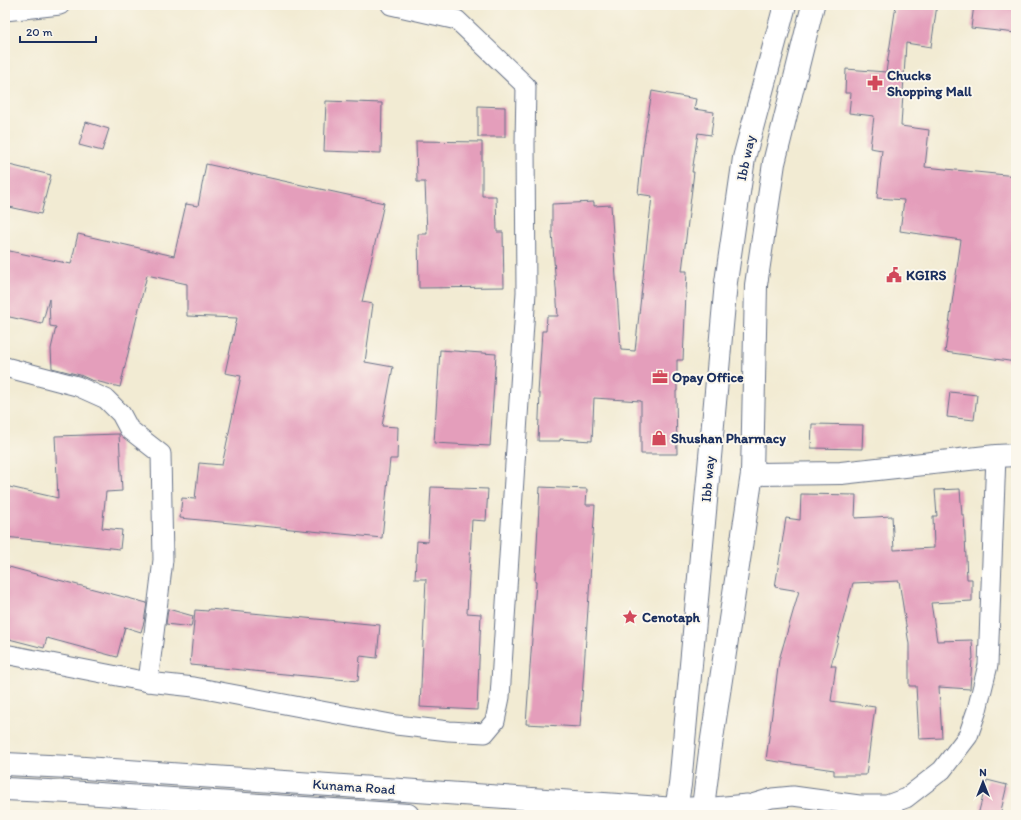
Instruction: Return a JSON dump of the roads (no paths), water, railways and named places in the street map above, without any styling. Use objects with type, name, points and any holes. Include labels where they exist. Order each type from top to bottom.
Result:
[{"type":"main road","name":"Ibb way","points":[[675,812],[680,777],[726,282],[744,158],[785,5]]},
{"type":"main road","points":[[703,812],[710,752],[752,474],[756,286],[774,163],[813,5]]},
{"type":"main road","points":[[752,474],[841,473],[1006,455]]},
{"type":"main road","name":"Kunama Road","points":[[5,764],[78,768],[675,812],[703,812]]},
{"type":"main road","name":"Kunama Road","points":[[5,789],[408,815]]},
{"type":"street","points":[[5,11],[60,5]]},
{"type":"street","points":[[5,654],[148,682],[194,687],[396,725],[449,731],[485,733],[495,721],[500,697],[526,292],[526,86],[457,20],[390,5]]},
{"type":"street","points":[[5,367],[77,386],[106,399],[121,414],[128,429],[162,454],[163,560],[148,682]]},
{"type":"street","points":[[703,812],[755,803],[772,798],[793,796],[859,805],[886,805],[906,798],[942,770],[968,736],[977,710],[988,665],[1006,455]]},
{"type":"street","points":[[732,815],[755,803]]},
{"type":"place","name":"Chucks Shopping Mall","points":[[875,83]]},
{"type":"place","name":"KGIRS","points":[[894,275]]},
{"type":"place","name":"Opay Office","points":[[660,377]]},
{"type":"place","name":"Shushan Pharmacy","points":[[659,438]]},
{"type":"place","name":"Cenotaph","points":[[630,617]]}]
